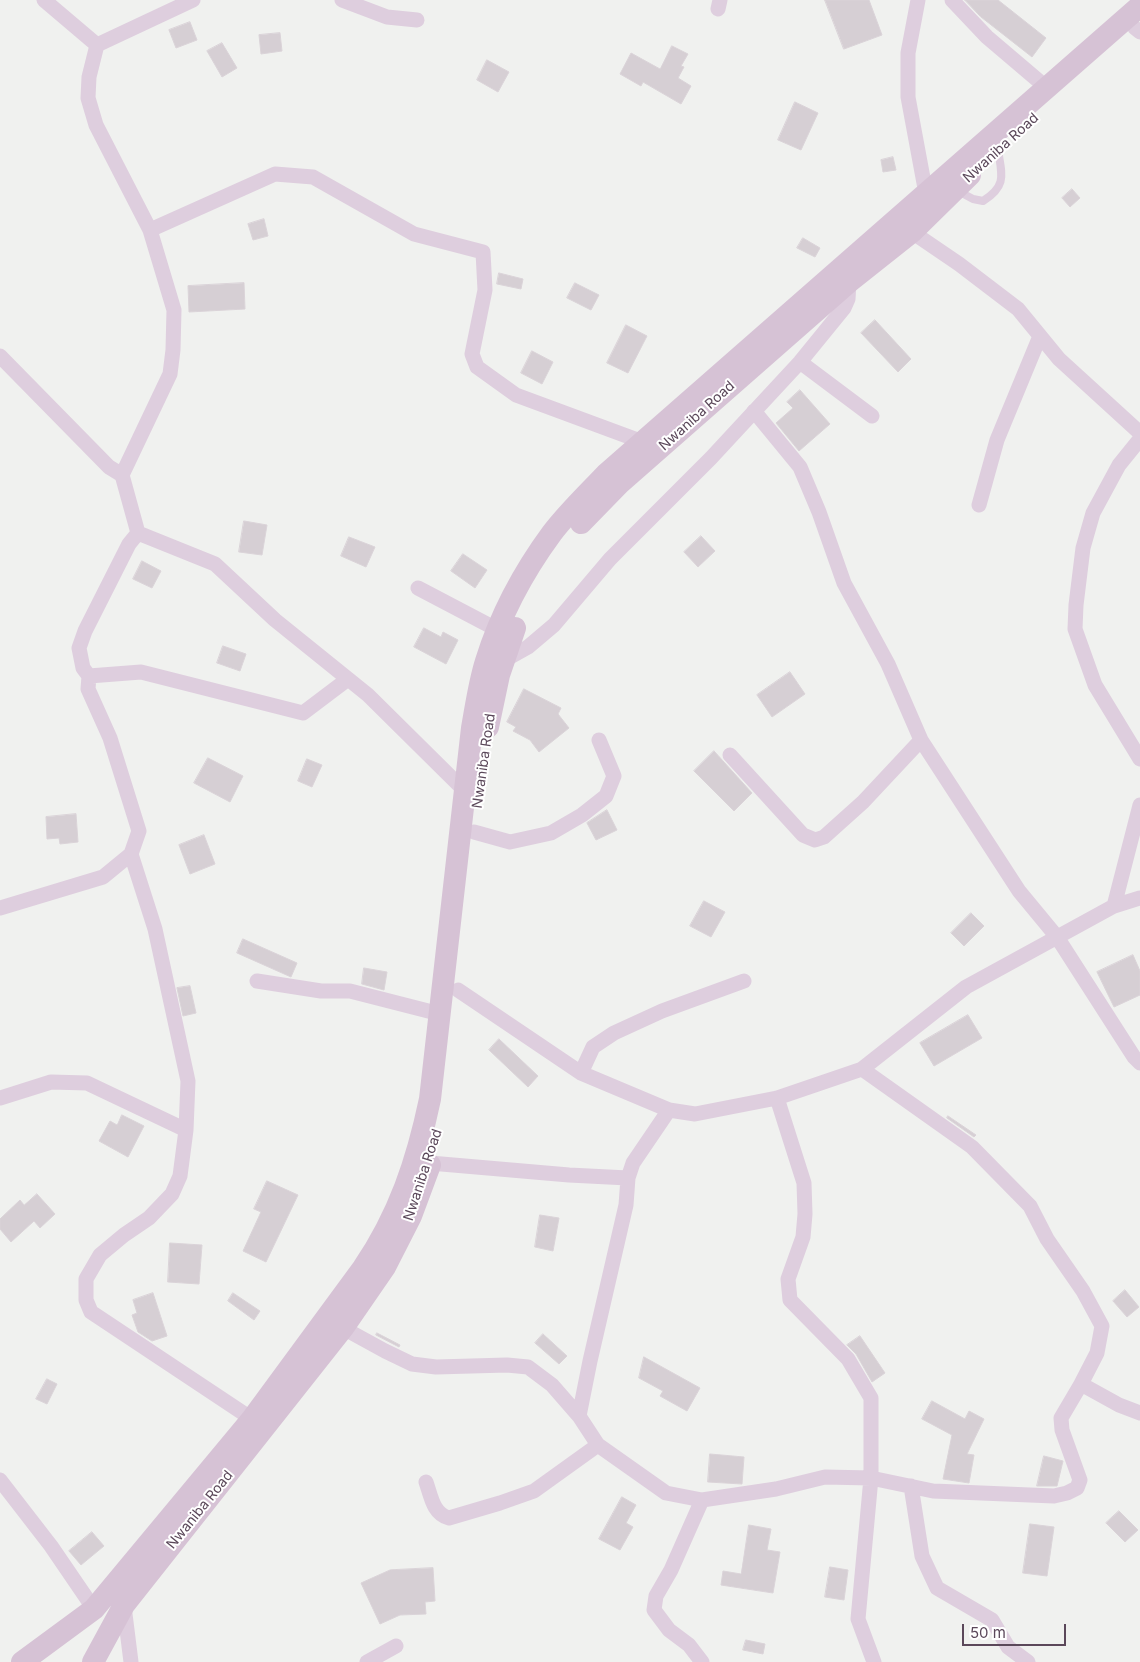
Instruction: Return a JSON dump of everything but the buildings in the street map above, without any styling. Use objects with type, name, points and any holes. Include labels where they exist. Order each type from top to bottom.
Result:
[{"type":"main road","points":[[22,1662],[94,1609],[252,1419],[368,1260],[379,1244],[393,1215],[410,1175],[421,1142],[430,1099],[472,728],[478,692],[486,661],[498,630],[530,564],[553,532],[606,474],[1140,6]]},
{"type":"main road","name":"Nwaniba Road","points":[[94,1662],[124,1605],[343,1328],[386,1267],[412,1216],[430,1163],[441,1118],[456,1019],[474,832],[490,714],[503,661],[515,628],[545,570],[563,544],[581,523],[619,484],[850,282],[912,232],[954,189],[1138,28]]},
{"type":"street","points":[[44,0],[97,45]]},
{"type":"street","points":[[97,45],[193,0]]},
{"type":"street","points":[[342,0],[387,17],[417,20]]},
{"type":"street","points":[[918,0],[908,53],[908,97],[926,194]]},
{"type":"street","points":[[952,0],[987,36],[1047,88]]},
{"type":"street","points":[[97,45],[89,77],[88,98],[96,125],[150,230],[174,310],[170,374],[122,475],[138,533]]},
{"type":"street","points":[[150,230],[275,174],[313,178],[414,234],[483,252],[485,290],[472,354],[477,367],[516,395],[642,442]]},
{"type":"street","points":[[912,232],[960,264],[1018,309],[1059,359],[1140,433]]},
{"type":"street","points":[[503,661],[528,647],[554,625],[610,559],[711,458],[800,362],[844,308],[848,299],[850,282]]},
{"type":"street","points":[[979,505],[997,440],[1040,336]]},
{"type":"street","points":[[0,356],[109,467],[122,475]]},
{"type":"street","points":[[800,362],[872,416]]},
{"type":"street","points":[[754,411],[800,467],[819,512],[844,582],[888,664],[921,740],[1019,891],[1058,937],[1134,1057],[1140,1063]]},
{"type":"street","points":[[1140,439],[1119,465],[1093,513],[1083,548],[1075,629],[1095,685],[1140,759]]},
{"type":"street","points":[[0,908],[103,877],[131,854],[139,831],[110,738],[88,689],[89,676],[83,668],[79,648],[85,632],[129,544],[138,533]]},
{"type":"street","points":[[138,533],[215,564],[275,620],[368,695],[465,791]]},
{"type":"street","points":[[418,588],[498,630]]},
{"type":"street","points":[[89,676],[141,672],[303,713],[348,679]]},
{"type":"street","points":[[474,832],[510,842],[551,833],[582,815],[606,796],[614,776],[599,740]]},
{"type":"street","points":[[730,755],[803,835],[815,840],[824,837],[863,802],[921,740]]},
{"type":"street","points":[[1114,906],[1140,805]]},
{"type":"street","points":[[131,854],[155,929],[188,1081],[186,1130],[180,1176],[172,1194],[149,1218],[100,1255],[86,1279],[86,1300],[91,1312],[252,1419]]},
{"type":"street","points":[[458,990],[581,1072],[669,1110],[695,1114],[777,1098],[862,1069],[966,987],[1114,906],[1140,898]]},
{"type":"street","points":[[258,981],[320,991],[350,991],[440,1014]]},
{"type":"street","points":[[581,1072],[593,1047],[614,1033],[662,1011],[744,981]]},
{"type":"street","points":[[343,1328],[385,1352],[412,1364],[528,1367],[552,1385],[580,1416],[598,1445],[666,1493],[702,1500],[776,1489],[825,1477],[871,1478],[933,1491],[1054,1496],[1077,1488],[1080,1480],[1062,1430],[1061,1418],[1097,1353],[1102,1326],[1083,1291],[1047,1240],[1030,1206],[972,1147],[862,1069]]},
{"type":"street","points":[[0,1098],[51,1082],[87,1083],[186,1130]]},
{"type":"street","points":[[777,1098],[804,1184],[805,1214],[803,1237],[788,1279],[790,1300],[848,1359],[871,1398],[871,1478],[858,1619],[874,1662]]},
{"type":"street","points":[[580,1416],[590,1360],[626,1205],[628,1178],[632,1163],[669,1110]]},
{"type":"street","points":[[430,1163],[628,1178]]},
{"type":"street","points":[[1081,1384],[1119,1406],[1140,1413]]},
{"type":"street","points":[[426,1482],[436,1508],[442,1516],[449,1518],[534,1491],[598,1445]]},
{"type":"street","points":[[0,1480],[51,1546],[94,1609]]},
{"type":"street","points":[[911,1486],[922,1556],[937,1588],[992,1620],[1008,1647],[1028,1662]]},
{"type":"street","points":[[702,1500],[671,1570],[656,1596],[654,1610],[669,1630],[689,1645],[702,1662]]},
{"type":"street","points":[[124,1605],[131,1662]]},
{"type":"street","points":[[367,1662],[396,1646]]},
{"type":"lane","points":[[954,189],[973,199],[983,201],[992,196],[1000,188],[1002,177],[998,150]]}]
